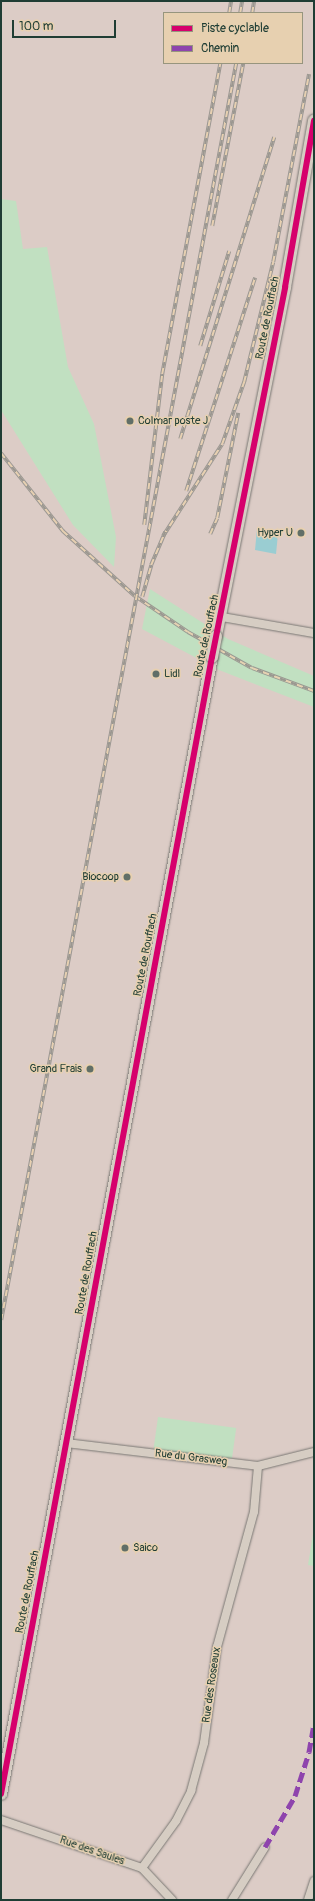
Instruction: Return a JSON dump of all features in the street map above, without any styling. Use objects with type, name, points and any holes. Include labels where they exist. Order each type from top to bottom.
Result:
[{"type":"main road","name":"Route de Rouffach","points":[[1,1794],[212,657],[216,636],[222,617],[314,120]]},
{"type":"street","points":[[222,617],[314,633]]},
{"type":"street","name":"Rue du Grasweg","points":[[66,1443],[258,1466],[314,1452]]},
{"type":"street","name":"Rue des Roseaux","points":[[142,1868],[176,1822],[191,1791],[204,1743],[217,1647],[254,1512],[258,1466]]},
{"type":"street","name":"Rue des Saules","points":[[1,1820],[142,1868],[172,1900]]},
{"type":"street","points":[[232,1900],[265,1847]]},
{"type":"street","points":[[308,1900],[314,1881]]},
{"type":"green space","points":[[1,199],[16,201],[23,249],[47,247],[68,367],[94,424],[116,537],[114,567],[73,525],[1,410]]},
{"type":"green space","points":[[150,589],[228,639],[314,676],[314,707],[219,670],[142,629]]},
{"type":"green space","points":[[158,1417],[236,1428],[231,1462],[153,1451]]},
{"type":"green space","points":[[314,1528],[314,1566],[308,1565]]},
{"type":"water","points":[[257,529],[278,534],[276,554],[255,550]]},
{"type":"railway","points":[[229,12],[231,1]]},
{"type":"railway","points":[[240,12],[242,1]]},
{"type":"railway","points":[[252,12],[254,1]]},
{"type":"railway","points":[[144,525],[162,374],[220,64]]},
{"type":"railway","points":[[1,1320],[236,64]]},
{"type":"railway","points":[[212,226],[243,64]]},
{"type":"railway","points":[[163,536],[222,444],[244,382],[273,262],[309,74]]},
{"type":"railway","points":[[180,439],[274,137]]},
{"type":"railway","points":[[200,346],[229,251]]},
{"type":"railway","points":[[186,491],[255,278]]},
{"type":"railway","points":[[210,534],[217,518],[238,413]]},
{"type":"railway","points":[[1,453],[63,531],[135,596],[188,632],[252,668],[314,691]]},
{"type":"railway","points":[[142,597],[151,565],[165,532]]},
{"type":"marked path","points":[[265,1847],[295,1796],[309,1752],[314,1724]]},
{"type":"cycle path","points":[[1,1794],[212,657],[285,287],[314,121]]},
{"type":"place","name":"Colmar poste J","points":[[130,421]]},
{"type":"place","name":"Hyper U","points":[[301,533]]},
{"type":"place","name":"Lidl","points":[[156,674]]},
{"type":"place","name":"Biocoop","points":[[127,877]]},
{"type":"place","name":"Grand Frais","points":[[90,1069]]},
{"type":"place","name":"Saico","points":[[125,1548]]}]
